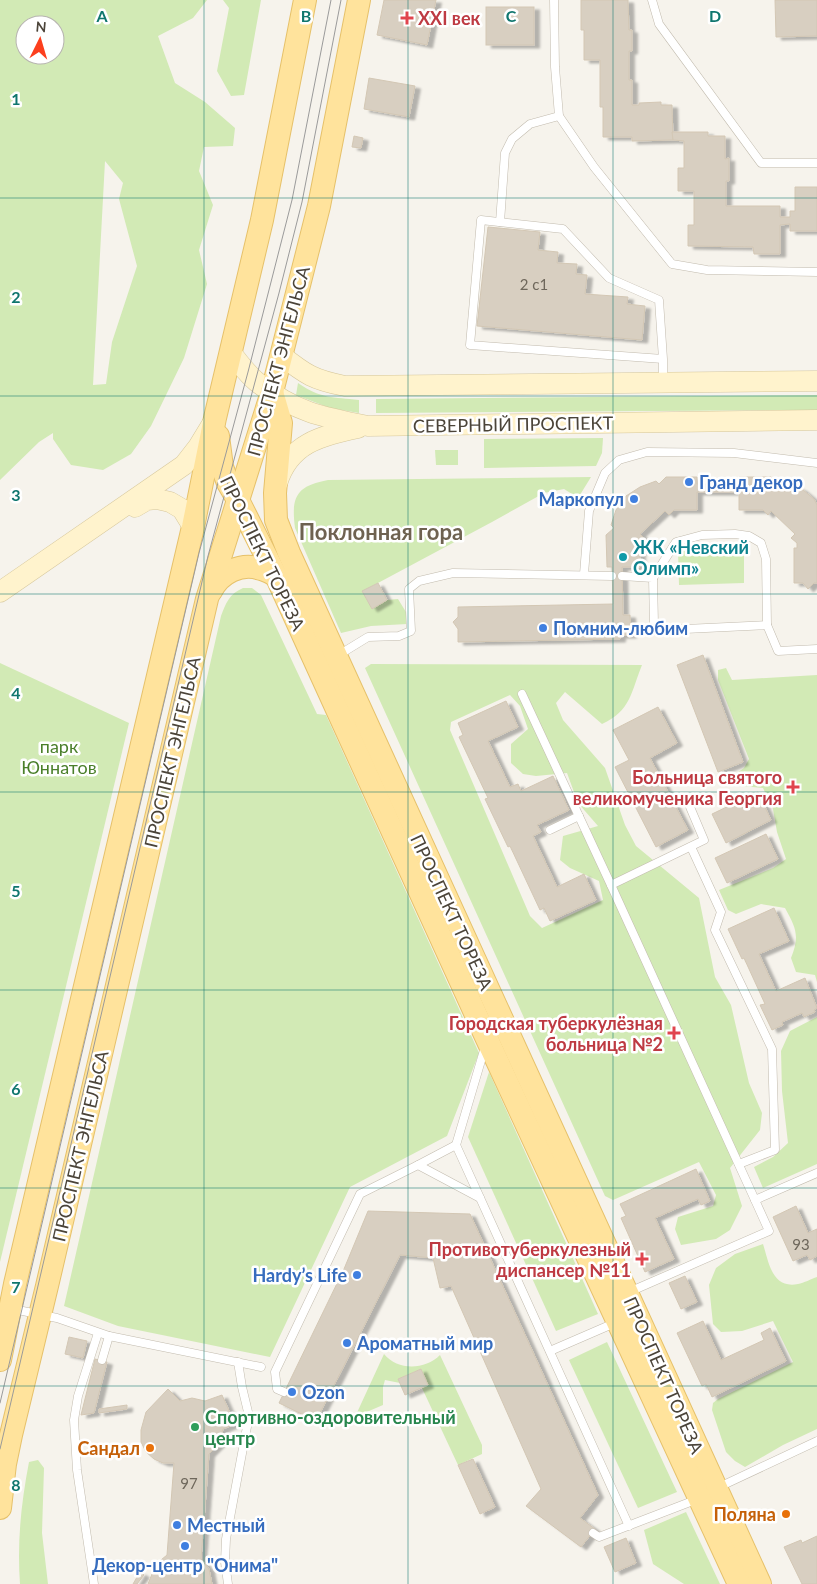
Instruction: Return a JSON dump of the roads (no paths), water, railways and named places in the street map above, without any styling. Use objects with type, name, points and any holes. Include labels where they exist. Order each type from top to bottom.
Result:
[{"type":"main road","name":"ПРОСПЕКТ ЭНГЕЛЬСА","points":[[0,1360],[10,1308],[193,527],[215,418],[262,220],[305,0]]},
{"type":"main road","name":"ПРОСПЕКТ ЭНГЕЛЬСА","points":[[0,1508],[5,1464],[11,1434],[207,599],[272,392],[319,206],[359,0]]},
{"type":"main road","name":"СЕВЕРНЫЙ ПРОСПЕКТ","points":[[231,353],[256,381],[290,404],[312,414],[368,426],[817,420]]},
{"type":"main road","points":[[281,355],[308,376],[345,386],[663,381],[817,381]]},
{"type":"main road","name":"ПРОСПЕКТ ТОРЕЗА","points":[[272,392],[281,423],[275,493],[276,520],[288,553],[627,1293],[708,1493],[738,1584]]},
{"type":"main road","points":[[0,592],[184,465],[198,447],[215,418]]},
{"type":"main road","name":"ПРОСПЕКТ ТОРЕЗА","points":[[215,418],[222,467],[228,483],[275,575],[618,1322],[708,1493],[760,1584]]},
{"type":"main road","points":[[275,493],[280,473],[291,456],[307,443],[326,435],[368,426]]},
{"type":"main road","points":[[0,601],[147,500],[157,499],[170,502],[182,509],[193,527]]},
{"type":"main road","points":[[207,599],[215,583],[228,572],[243,567],[260,568],[275,575]]},
{"type":"main road","points":[[28,1231],[38,1240],[47,1242],[58,1238]]},
{"type":"lane","points":[[554,0],[555,67],[560,116],[594,167],[672,264],[707,270],[817,272]]},
{"type":"lane","points":[[652,0],[659,24],[761,163],[817,163]]},
{"type":"lane","points":[[500,222],[505,152],[512,139],[530,124],[560,116]]},
{"type":"lane","points":[[663,359],[470,345],[481,220],[563,229],[609,278],[659,300],[663,359],[663,381]]},
{"type":"lane","points":[[584,574],[589,511],[605,473],[619,460],[646,452],[734,453],[817,463]]},
{"type":"lane","points":[[768,625],[664,630],[654,624],[653,578],[676,542],[702,535],[749,536],[761,543],[766,558],[768,625],[778,651],[817,649]]},
{"type":"lane","points":[[335,657],[368,637],[399,636],[411,631],[408,605],[409,589],[420,581],[453,573],[612,576]]},
{"type":"lane","points":[[622,576],[653,578]]},
{"type":"lane","points":[[522,694],[612,885],[769,1231],[627,1293]]},
{"type":"lane","points":[[612,885],[704,840],[690,808]]},
{"type":"lane","points":[[550,830],[579,816]]},
{"type":"lane","points":[[691,847],[721,912],[715,930],[772,1049],[775,1150],[739,1164]]},
{"type":"lane","points":[[487,1039],[456,1145],[629,1526]]},
{"type":"lane","points":[[284,1392],[277,1389],[275,1372],[360,1194],[456,1145]]},
{"type":"lane","points":[[418,1165],[480,1198]]},
{"type":"lane","points":[[755,1200],[817,1173]]},
{"type":"lane","points":[[10,1308],[40,1314],[109,1336],[262,1367]]},
{"type":"lane","points":[[550,1351],[618,1322]]},
{"type":"lane","points":[[94,1584],[77,1470],[74,1420],[78,1396],[98,1333]]},
{"type":"lane","points":[[102,1360],[109,1336]]},
{"type":"lane","points":[[228,1584],[225,1562],[226,1540],[249,1416],[238,1362]]},
{"type":"lane","points":[[592,1533],[599,1538],[629,1526],[708,1493],[817,1441]]},
{"type":"tram line","points":[[0,1403],[199,553],[292,200],[331,0]]},
{"type":"tram line","points":[[0,1449],[208,556],[302,202],[341,0]]},
{"type":"place","name":"XXI век","points":[[407,18]]},
{"type":"place","name":"Гранд декор","points":[[689,482]]},
{"type":"place","name":"Маркопул","points":[[634,499]]},
{"type":"place","name":"ЖК «Невский Олимп»","points":[[623,557]]},
{"type":"place","name":"Помним-любим","points":[[543,628]]},
{"type":"place","name":"Больница святого великомученика Георгия","points":[[793,787]]},
{"type":"place","name":"Городская туберкулёзная больница №2","points":[[674,1033]]},
{"type":"place","name":"Противотуберкулезный диспансер №11","points":[[642,1259]]},
{"type":"place","name":"Hardy’s Life","points":[[357,1275]]},
{"type":"place","name":"Ароматный мир","points":[[347,1343]]},
{"type":"place","name":"Ozon","points":[[292,1392]]},
{"type":"place","name":"Спортивно-оздоровительный центр","points":[[195,1427]]},
{"type":"place","name":"Сандал","points":[[150,1448]]},
{"type":"place","name":"Поляна","points":[[786,1514]]},
{"type":"place","name":"Местный","points":[[177,1525]]},
{"type":"place","name":"Декор-центр \"Онима\"","points":[[185,1546]]},
{"type":"district","name":"Поклонная гора","points":[[381,531]]},
{"type":"park label","name":"парк Юннатов","points":[[59,756]]}]
